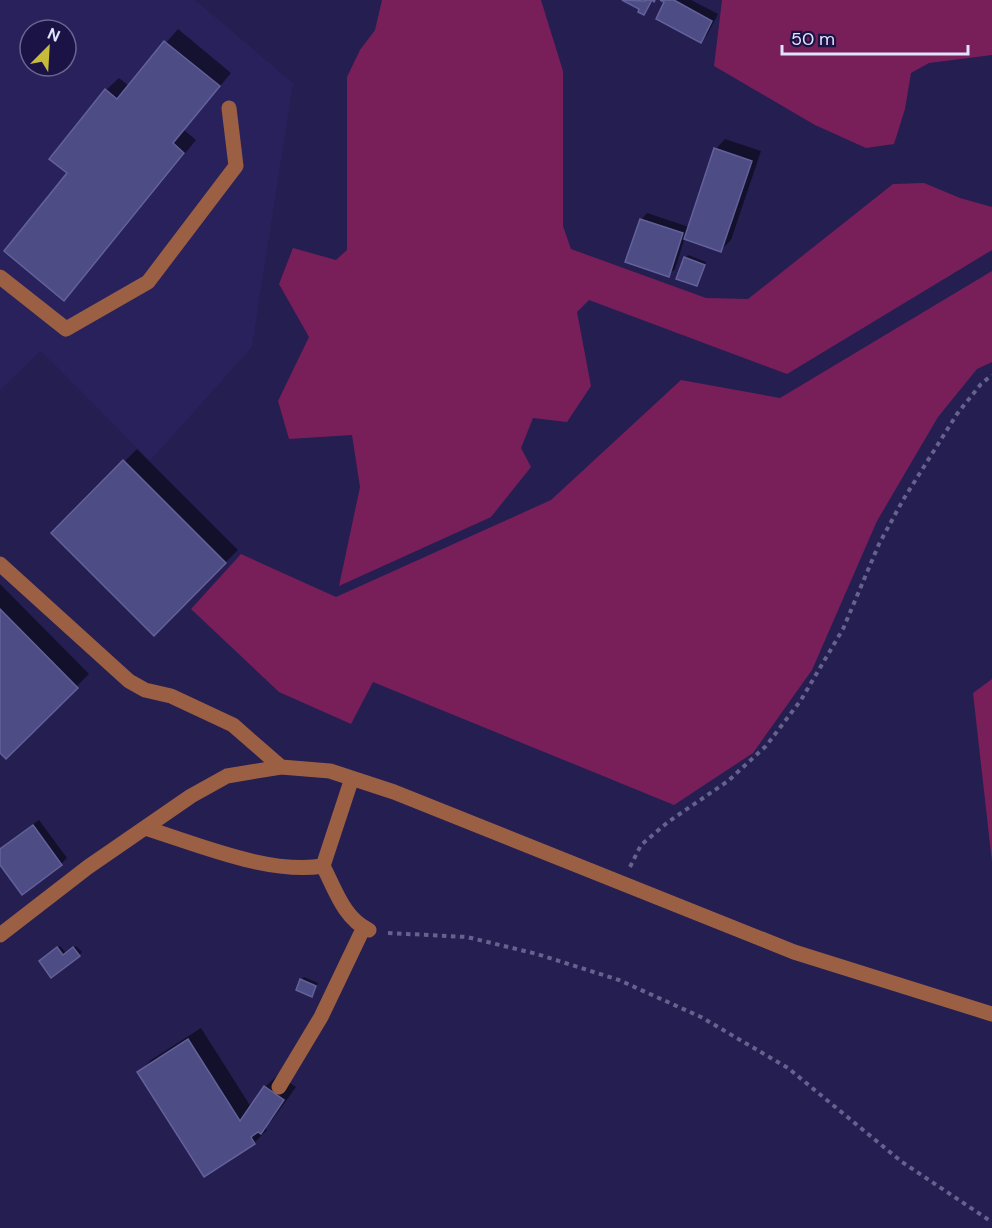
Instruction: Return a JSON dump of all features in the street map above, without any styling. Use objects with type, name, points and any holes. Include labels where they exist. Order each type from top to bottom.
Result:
[{"type":"lane","points":[[0,277],[66,329],[148,282],[236,166],[229,108]]},
{"type":"lane","points":[[0,564],[129,681],[145,690],[171,696],[233,725],[281,767]]},
{"type":"lane","points":[[0,935],[88,867],[190,796],[227,776],[281,767],[330,771],[404,796],[794,952],[992,1014]]},
{"type":"lane","points":[[279,1087],[321,1017],[366,928],[346,911],[323,866],[352,778]]},
{"type":"lane","points":[[145,828],[252,861],[306,869],[323,866]]},
{"type":"path","points":[[621,883],[641,846],[668,822],[735,774],[766,746],[801,700],[843,629],[879,544],[903,500],[957,414],[981,384],[992,375]]},
{"type":"path","points":[[366,928],[398,934],[467,937],[537,954],[619,981],[701,1017],[788,1068],[902,1162],[992,1221]]},
{"type":"shaded area","points":[[0,0],[195,0],[293,83],[252,347],[150,461],[41,351],[0,390]]},
{"type":"shaded area","points":[[382,0],[541,0],[563,71],[563,226],[571,249],[706,298],[748,299],[893,184],[924,183],[960,198],[992,207],[992,250],[787,374],[589,300],[577,312],[591,386],[567,422],[533,418],[521,448],[531,467],[491,517],[339,586],[360,487],[352,435],[289,439],[278,401],[309,337],[279,284],[293,248],[336,260],[347,250],[347,77],[360,50],[375,30]]},
{"type":"shaded area","points":[[722,0],[992,0],[992,55],[929,63],[911,73],[905,109],[894,144],[866,148],[815,125],[714,66]]},
{"type":"shaded area","points":[[992,271],[992,362],[977,369],[938,417],[877,521],[812,670],[753,753],[674,805],[373,682],[351,724],[279,692],[191,609],[241,554],[336,597],[551,500],[681,380],[780,398]]},
{"type":"shaded area","points":[[992,679],[992,862],[973,693]]},
{"type":"building","points":[[622,0],[652,0],[644,15],[638,12],[639,9]]},
{"type":"building","points":[[660,0],[674,0],[712,21],[701,43],[656,19],[664,2]]},
{"type":"building","points":[[164,41],[220,86],[173,143],[184,153],[64,301],[4,251],[67,173],[49,159],[105,89],[117,99]]},
{"type":"building","points":[[714,148],[752,161],[721,252],[684,239]]},
{"type":"building","points":[[640,219],[683,233],[669,277],[625,262]]},
{"type":"building","points":[[684,257],[705,265],[697,286],[676,279]]},
{"type":"building","points":[[123,460],[226,563],[154,636],[51,533]]},
{"type":"building","points":[[0,609],[78,688],[6,759],[0,753]]},
{"type":"building","points":[[33,825],[62,865],[22,895],[0,865],[0,849]]},
{"type":"building","points":[[57,947],[63,955],[73,947],[80,956],[51,978],[39,961]]},
{"type":"building","points":[[300,979],[316,986],[312,997],[296,990]]},
{"type":"building","points":[[188,1039],[240,1121],[264,1086],[284,1100],[261,1134],[258,1132],[251,1137],[255,1144],[204,1177],[137,1072]]}]
